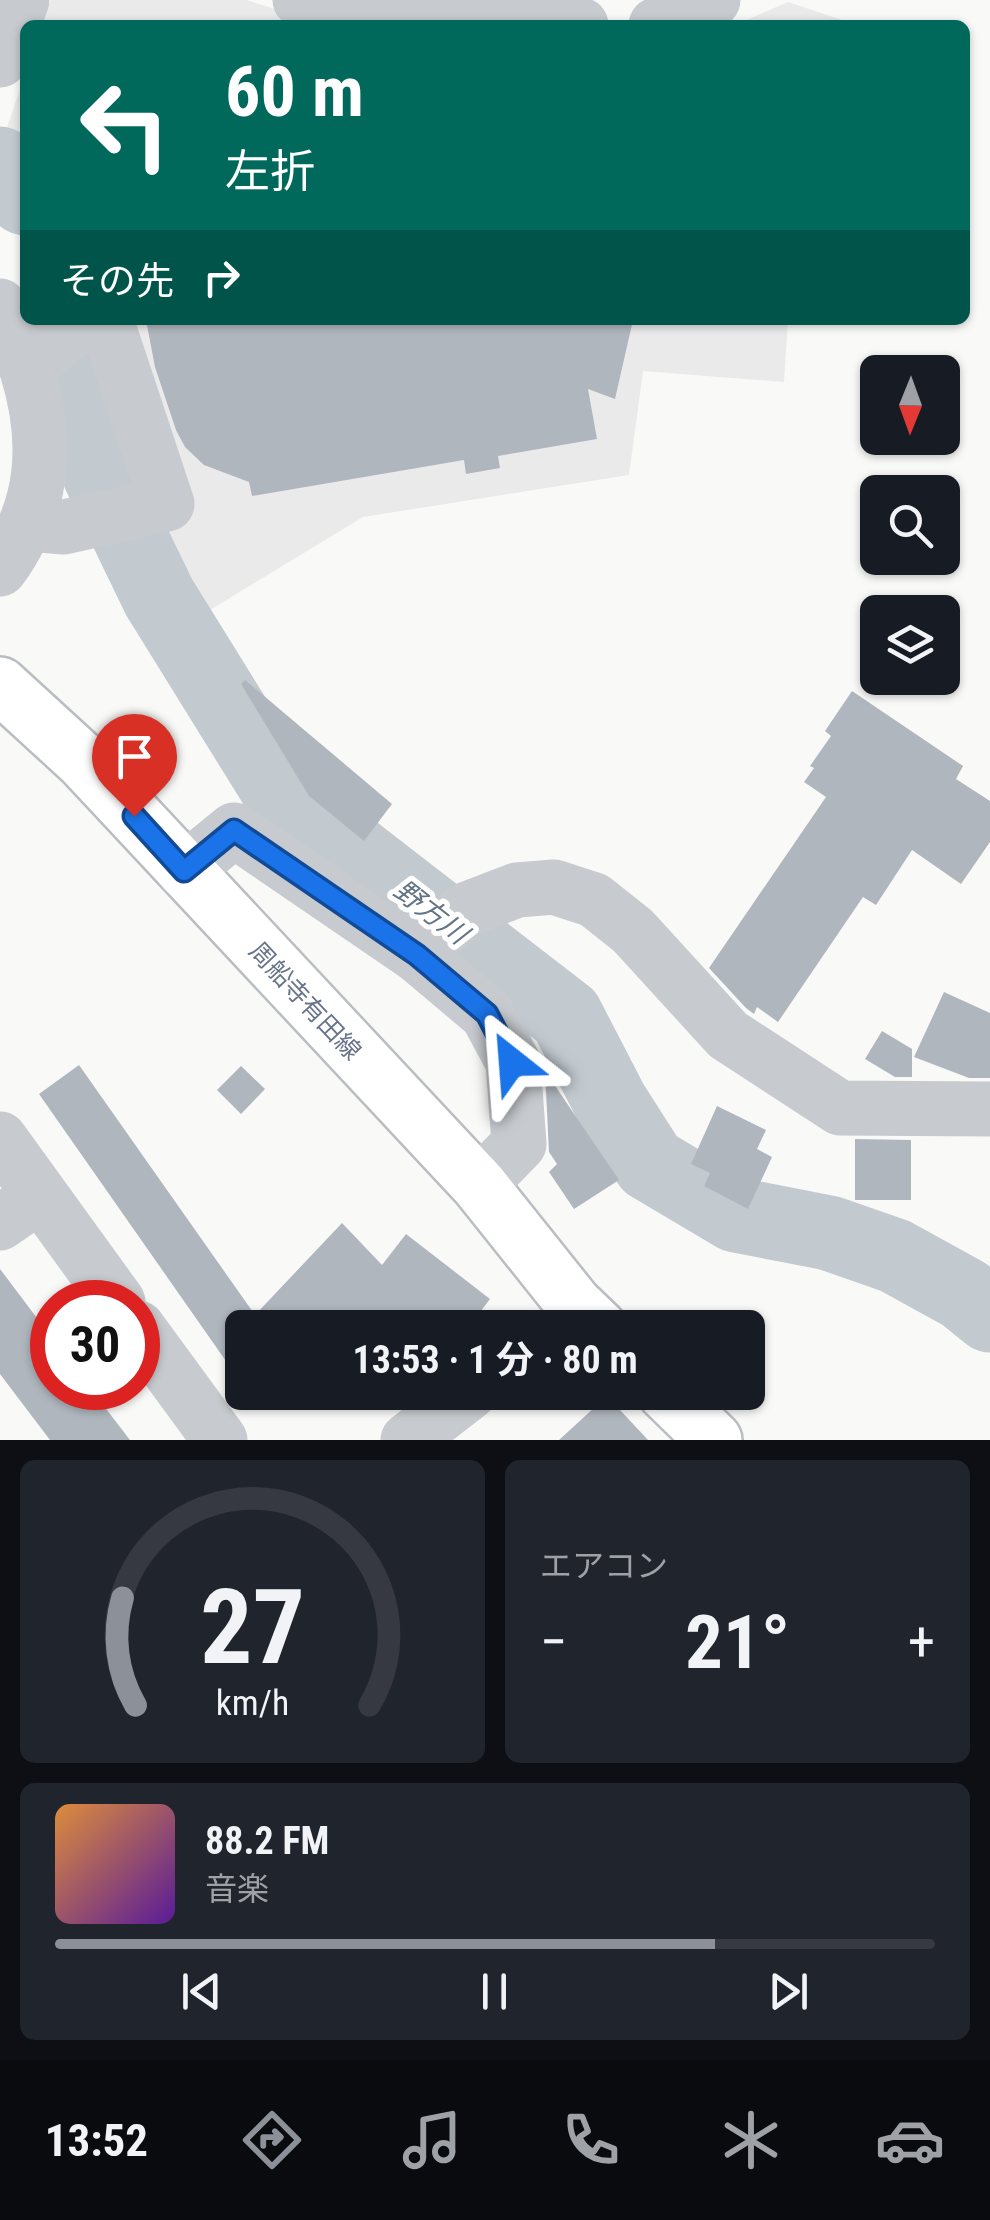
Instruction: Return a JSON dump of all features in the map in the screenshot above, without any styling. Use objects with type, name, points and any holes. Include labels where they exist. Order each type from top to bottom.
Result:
[{"type":"main road","name":"周船寺有田線","points":[[0,684],[83,760],[479,1185],[566,1310]]},
{"type":"main road","points":[[684,1410],[714,1440]]},
{"type":"street","points":[[0,60],[22,0]]},
{"type":"street","points":[[300,0],[324,10],[539,7],[569,20]]},
{"type":"street","points":[[667,20],[713,0]]},
{"type":"street","points":[[41,325],[8,329],[38,416],[41,462],[31,540],[167,504],[108,325]]},
{"type":"street","points":[[184,871],[234,830],[417,955],[487,1014],[512,1062],[520,1144],[479,1185]]},
{"type":"street","points":[[417,955],[464,910],[517,890],[554,887],[594,900],[633,931],[728,1035],[840,1108],[990,1109]]},
{"type":"street","points":[[0,1140],[20,1210],[95,1280]]},
{"type":"street","points":[[160,1358],[220,1440]]},
{"type":"street","points":[[408,1440],[447,1410]]},
{"type":"shaded area","points":[[51,0],[246,0],[312,20],[44,20]]},
{"type":"shaded area","points":[[788,2],[842,20],[747,20]]},
{"type":"shaded area","points":[[20,90],[20,154],[3,139]]},
{"type":"shaded area","points":[[95,325],[788,325],[784,382],[643,371],[629,475],[363,517],[210,610],[156,530]]},
{"type":"building","points":[[147,325],[632,325],[615,399],[588,389],[597,439],[498,456],[500,468],[466,474],[464,460],[252,496],[249,482],[204,465],[185,447],[155,367]]},
{"type":"building","points":[[245,680],[392,804],[364,841],[309,796],[241,684]]},
{"type":"building","points":[[852,691],[963,766],[956,779],[990,801],[990,842],[961,884],[912,850],[876,905],[863,897],[778,1022],[757,1007],[754,1014],[746,1008],[709,968],[826,797],[804,782],[831,736],[825,731]]},
{"type":"building","points":[[944,992],[990,1013],[990,1078],[969,1078],[914,1057]]},
{"type":"building","points":[[882,1031],[912,1049],[912,1077],[895,1077],[865,1059]]},
{"type":"building","points":[[79,1065],[251,1310],[225,1310],[225,1360],[39,1094]]},
{"type":"building","points":[[241,1066],[265,1089],[241,1114],[217,1090]]},
{"type":"building","points":[[545,1071],[619,1180],[574,1209],[549,1172],[557,1164],[549,1152]]},
{"type":"building","points":[[717,1106],[766,1130],[757,1149],[772,1157],[748,1209],[704,1186],[710,1173],[691,1164]]},
{"type":"building","points":[[855,1139],[911,1140],[911,1200],[855,1200]]},
{"type":"building","points":[[342,1223],[382,1265],[406,1234],[490,1299],[482,1310],[260,1310]]},
{"type":"building","points":[[0,1269],[30,1309],[30,1410],[107,1410],[130,1440],[50,1440],[0,1374]]},
{"type":"building","points":[[592,1410],[620,1410],[648,1440],[559,1440]]},
{"type":"waterway","name":"野方川","points":[[0,164],[20,191]]},
{"type":"waterway","name":"野方川","points":[[62,325],[100,475],[159,597],[283,797],[566,1016],[611,1103],[650,1164],[736,1215],[829,1233],[895,1256],[964,1294],[990,1315]]},
{"type":"route","points":[[134,816],[184,871],[234,830],[417,955],[487,1014],[512,1062]]}]
